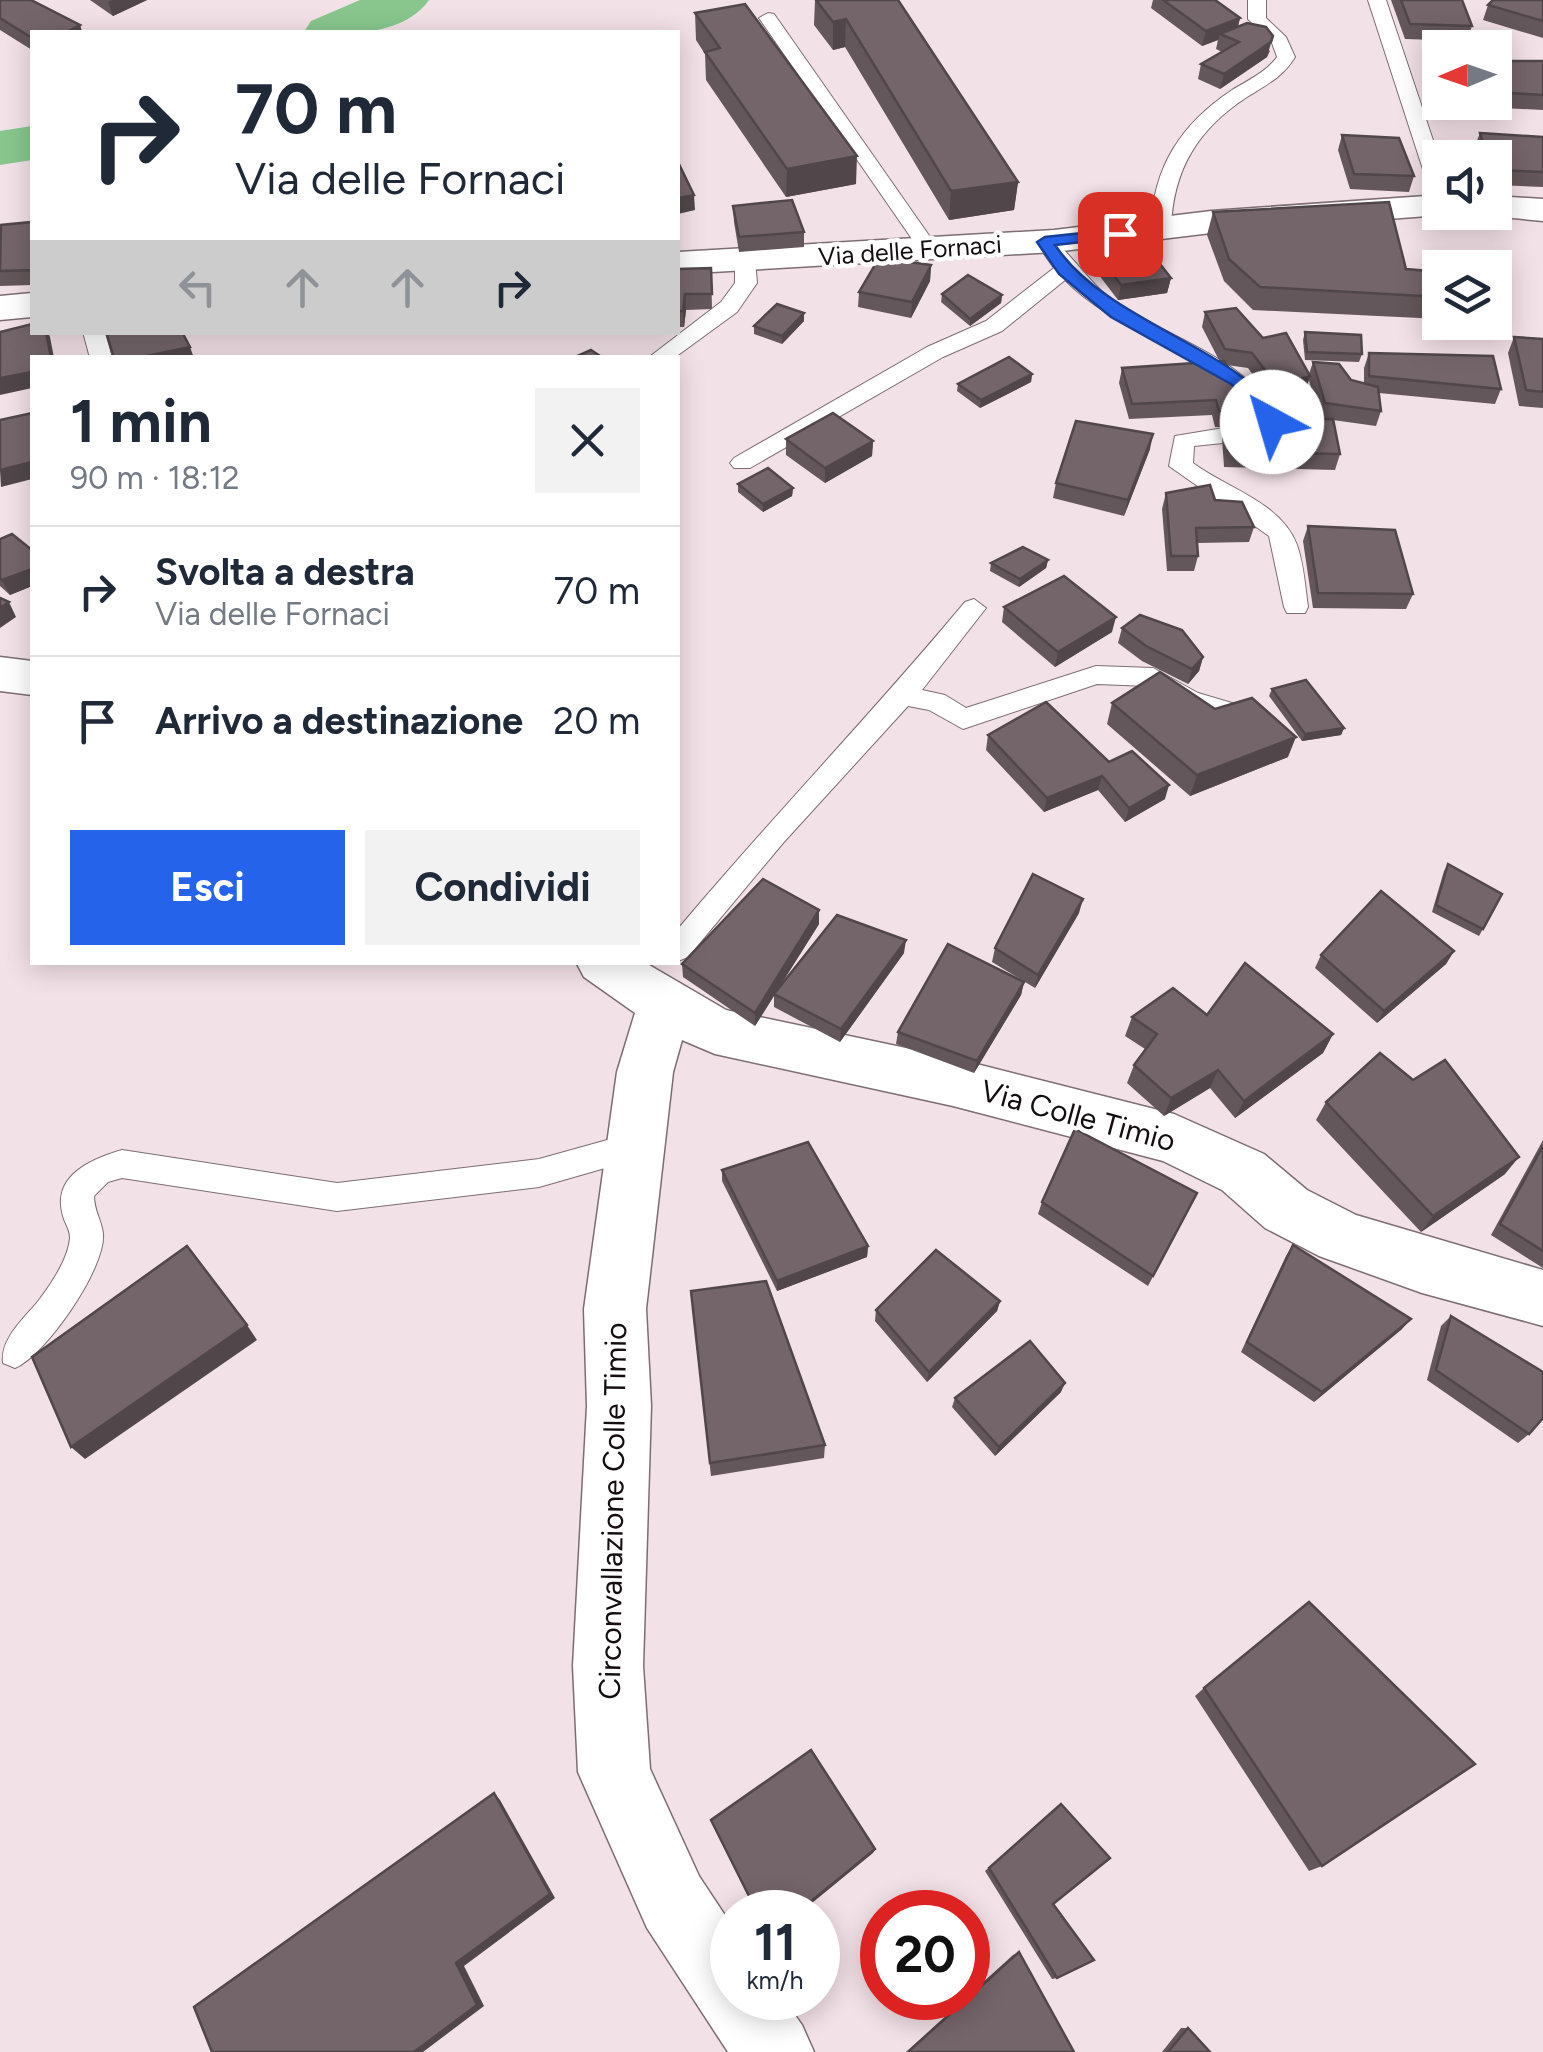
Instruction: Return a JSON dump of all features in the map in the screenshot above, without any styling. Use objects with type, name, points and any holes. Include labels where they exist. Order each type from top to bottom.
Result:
[{"type":"street","name":"Via delle Fornaci","points":[[680,263],[928,248],[1054,256],[1160,228],[1422,207]]},
{"type":"street","points":[[1512,208],[1543,210]]},
{"type":"street","points":[[0,308],[30,304]]},
{"type":"street","points":[[0,674],[30,678]]},
{"type":"street","name":"Circonvallazione Colle Timio","points":[[650,973],[645,1072],[615,1309],[617,1514],[608,1666],[614,1772],[673,1902],[710,1958]]},
{"type":"street","name":"Via Colle Timio","points":[[650,973],[715,1032],[970,1086],[1174,1139],[1243,1172],[1286,1209],[1340,1236],[1422,1265],[1543,1298]]},
{"type":"street","name":"Circonvallazione Colle Timio","points":[[752,2020],[774,2052]]},
{"type":"lane","points":[[1160,228],[1160,194],[1169,167],[1214,111],[1280,69],[1286,57],[1280,41],[1257,19],[1257,0]]},
{"type":"lane","points":[[1376,0],[1423,140]]},
{"type":"lane","points":[[756,14],[928,248]]},
{"type":"lane","points":[[742,463],[934,352],[994,326],[1054,256],[1117,313],[1194,354],[1264,402],[1272,422],[1254,435],[1216,434],[1183,441],[1181,466],[1280,532],[1296,607]]},
{"type":"lane","points":[[664,355],[729,307],[746,283],[745,260]]},
{"type":"lane","points":[[680,939],[902,696],[974,608]]},
{"type":"lane","points":[[902,696],[936,702],[963,719],[1096,675],[1153,677],[1190,700],[1233,713]]},
{"type":"lane","points":[[15,1352],[52,1309],[81,1261],[87,1233],[78,1214],[78,1191],[98,1170],[122,1164],[338,1197],[538,1173],[636,1146]]},
{"type":"building","points":[[0,0],[31,0],[80,25],[71,30],[30,30],[30,37],[0,18]]},
{"type":"building","points":[[816,0],[898,0],[1018,182],[951,191],[846,19],[833,22]]},
{"type":"building","points":[[1163,0],[1215,0],[1240,18],[1206,31]]},
{"type":"building","points":[[1401,0],[1462,0],[1472,26],[1410,24]]},
{"type":"building","points":[[1493,0],[1543,0],[1543,21],[1488,5]]},
{"type":"building","points":[[745,4],[857,156],[787,169],[705,52],[720,48],[695,13]]},
{"type":"building","points":[[1247,23],[1266,27],[1273,36],[1271,42],[1224,74],[1201,64],[1239,42],[1220,34]]},
{"type":"building","points":[[1512,61],[1543,61],[1543,95],[1512,93]]},
{"type":"building","points":[[1480,133],[1543,137],[1543,172],[1512,171],[1512,140],[1482,140]]},
{"type":"building","points":[[1342,135],[1399,138],[1414,176],[1354,174]]},
{"type":"building","points":[[680,166],[694,195],[680,198]]},
{"type":"building","points":[[792,200],[804,232],[739,237],[733,206]]},
{"type":"building","points":[[1389,202],[1406,269],[1422,270],[1422,296],[1260,287],[1229,259],[1213,212]]},
{"type":"building","points":[[30,222],[30,270],[0,271],[1,225]]},
{"type":"building","points":[[1121,241],[1139,264],[1156,259],[1171,278],[1121,285],[1092,247]]},
{"type":"building","points":[[879,258],[931,265],[912,302],[859,292]]},
{"type":"building","points":[[711,268],[712,294],[685,294],[683,311],[680,311],[680,269]]},
{"type":"building","points":[[968,275],[1002,295],[970,319],[942,294]]},
{"type":"building","points":[[777,304],[804,313],[782,336],[754,326]]},
{"type":"building","points":[[1236,308],[1263,338],[1286,333],[1310,376],[1277,386],[1252,353],[1225,349],[1205,312]]},
{"type":"building","points":[[30,324],[30,335],[47,335],[50,355],[30,355],[30,372],[0,378],[0,332]]},
{"type":"building","points":[[1305,332],[1361,335],[1362,354],[1307,352]]},
{"type":"building","points":[[107,335],[184,335],[190,347],[151,355],[113,355]]},
{"type":"building","points":[[1514,337],[1543,339],[1543,392],[1526,390]]},
{"type":"building","points":[[1369,353],[1493,356],[1501,389],[1369,376]]},
{"type":"building","points":[[1009,357],[1032,374],[981,400],[958,384]]},
{"type":"building","points":[[1224,361],[1257,413],[1219,411],[1216,400],[1132,404],[1122,368]]},
{"type":"building","points":[[1313,362],[1339,364],[1351,380],[1378,387],[1381,411],[1325,403]]},
{"type":"building","points":[[30,413],[30,462],[0,470],[0,420]]},
{"type":"building","points":[[833,413],[873,441],[825,468],[786,439]]},
{"type":"building","points":[[1333,419],[1340,454],[1229,452],[1226,422]]},
{"type":"building","points":[[1076,421],[1153,434],[1128,500],[1056,483]]},
{"type":"building","points":[[768,468],[793,488],[763,504],[738,484]]},
{"type":"building","points":[[1210,485],[1215,500],[1242,502],[1254,527],[1196,528],[1198,556],[1171,556],[1166,493]]},
{"type":"building","points":[[1308,526],[1395,530],[1413,594],[1318,593]]},
{"type":"building","points":[[12,534],[30,548],[30,570],[0,578],[0,539]]},
{"type":"building","points":[[1023,547],[1048,560],[1020,579],[991,563]]},
{"type":"building","points":[[1064,576],[1116,617],[1058,652],[1004,607]]},
{"type":"building","points":[[1140,615],[1182,630],[1203,657],[1192,669],[1146,646],[1122,628]]},
{"type":"building","points":[[1160,672],[1215,709],[1252,698],[1296,737],[1197,775],[1112,703]]},
{"type":"building","points":[[1306,680],[1344,728],[1305,734],[1272,689]]},
{"type":"building","points":[[1046,702],[1109,762],[1132,751],[1169,785],[1129,808],[1102,776],[1047,798],[988,735]]},
{"type":"building","points":[[1448,864],[1502,894],[1483,929],[1436,905]]},
{"type":"building","points":[[1033,874],[1083,899],[1038,975],[995,948]]},
{"type":"building","points":[[763,879],[819,910],[755,1013],[682,964]]},
{"type":"building","points":[[1381,891],[1454,951],[1384,1011],[1321,955]]},
{"type":"building","points":[[837,915],[906,940],[841,1029],[774,994]]},
{"type":"building","points":[[948,944],[1024,982],[977,1061],[898,1032]]},
{"type":"building","points":[[1245,963],[1333,1034],[1244,1101],[1218,1070],[1171,1098],[1134,1065],[1157,1034],[1132,1017],[1173,988],[1207,1015]]},
{"type":"building","points":[[1380,1053],[1413,1080],[1445,1060],[1519,1157],[1433,1216],[1326,1102]]},
{"type":"building","points":[[1075,1129],[1197,1193],[1153,1276],[1042,1202]]},
{"type":"building","points":[[808,1142],[868,1246],[777,1281],[722,1170]]},
{"type":"building","points":[[1543,1146],[1543,1251],[1500,1224]]},
{"type":"building","points":[[1293,1245],[1411,1319],[1322,1392],[1247,1342]]},
{"type":"building","points":[[187,1246],[247,1325],[71,1447],[32,1357]]},
{"type":"building","points":[[936,1250],[1000,1301],[929,1372],[876,1310]]},
{"type":"building","points":[[766,1281],[825,1445],[710,1463],[691,1291]]},
{"type":"building","points":[[1451,1316],[1543,1372],[1543,1418],[1529,1434],[1436,1370]]},
{"type":"building","points":[[1030,1341],[1065,1383],[999,1447],[955,1398]]},
{"type":"building","points":[[1309,1602],[1475,1764],[1322,1866],[1204,1688]]},
{"type":"building","points":[[811,1750],[875,1849],[825,1890],[746,1890],[711,1820]]},
{"type":"building","points":[[494,1793],[550,1894],[456,1963],[477,2005],[414,2052],[212,2052],[194,2007]]},
{"type":"building","points":[[1061,1804],[1110,1858],[1053,1904],[1094,1960],[1057,1978],[989,1868]]},
{"type":"building","points":[[1019,1952],[1074,2052],[908,2052],[944,2020],[990,2020],[990,1978]]},
{"type":"building","points":[[1188,2028],[1210,2052],[1168,2052]]},
{"type":"waterway","points":[[335,30],[403,0]]},
{"type":"waterway","points":[[0,148],[30,143]]},
{"type":"route","points":[[1120,234],[1045,242],[1064,271],[1088,291],[1117,313],[1237,381],[1264,402],[1272,422]]}]
